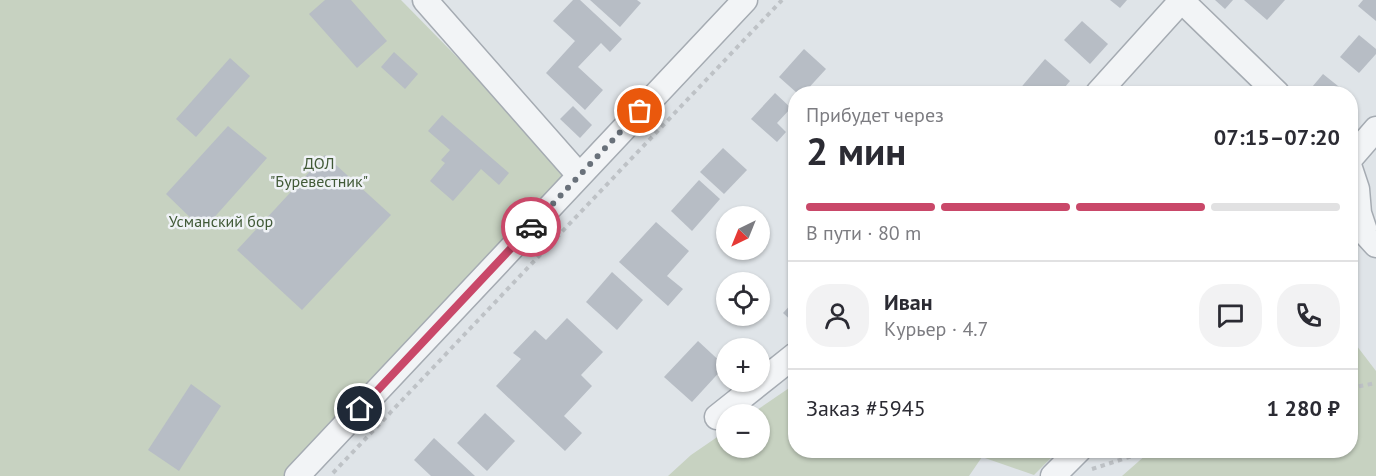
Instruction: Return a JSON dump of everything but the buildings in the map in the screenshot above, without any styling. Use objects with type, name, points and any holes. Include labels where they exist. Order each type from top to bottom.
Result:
[{"type":"street","points":[[425,0],[579,175]]},
{"type":"street","points":[[297,476],[745,0]]},
{"type":"street","points":[[1104,86],[1182,1],[1270,86]]},
{"type":"street","points":[[1358,150],[1376,129]]},
{"type":"street","points":[[1358,201],[1359,213],[1366,234],[1376,245]]},
{"type":"street","points":[[733,404],[788,361]]},
{"type":"street","points":[[1053,476],[1084,460]]},
{"type":"path","points":[[330,476],[782,0]]},
{"type":"path","points":[[1358,386],[1376,383]]},
{"type":"green space","name":"Усманский бор","points":[[0,0],[401,0],[571,173],[285,476],[0,476]]},
{"type":"green space","points":[[1358,347],[1376,371],[1376,476],[1122,476],[1142,458],[1358,458]]},
{"type":"green space","points":[[788,389],[788,458],[981,458],[969,476],[668,476],[691,455],[716,438],[716,458],[770,458],[770,404],[766,404]]},
{"type":"green space","points":[[985,458],[1051,458],[1034,475]]},
{"type":"way so far","points":[[531,227],[640,111]]},
{"type":"route","points":[[360,409],[531,227]]},
{"type":"park label","name":"ДОЛ \"Буревестник\"","points":[[319,172]]}]
